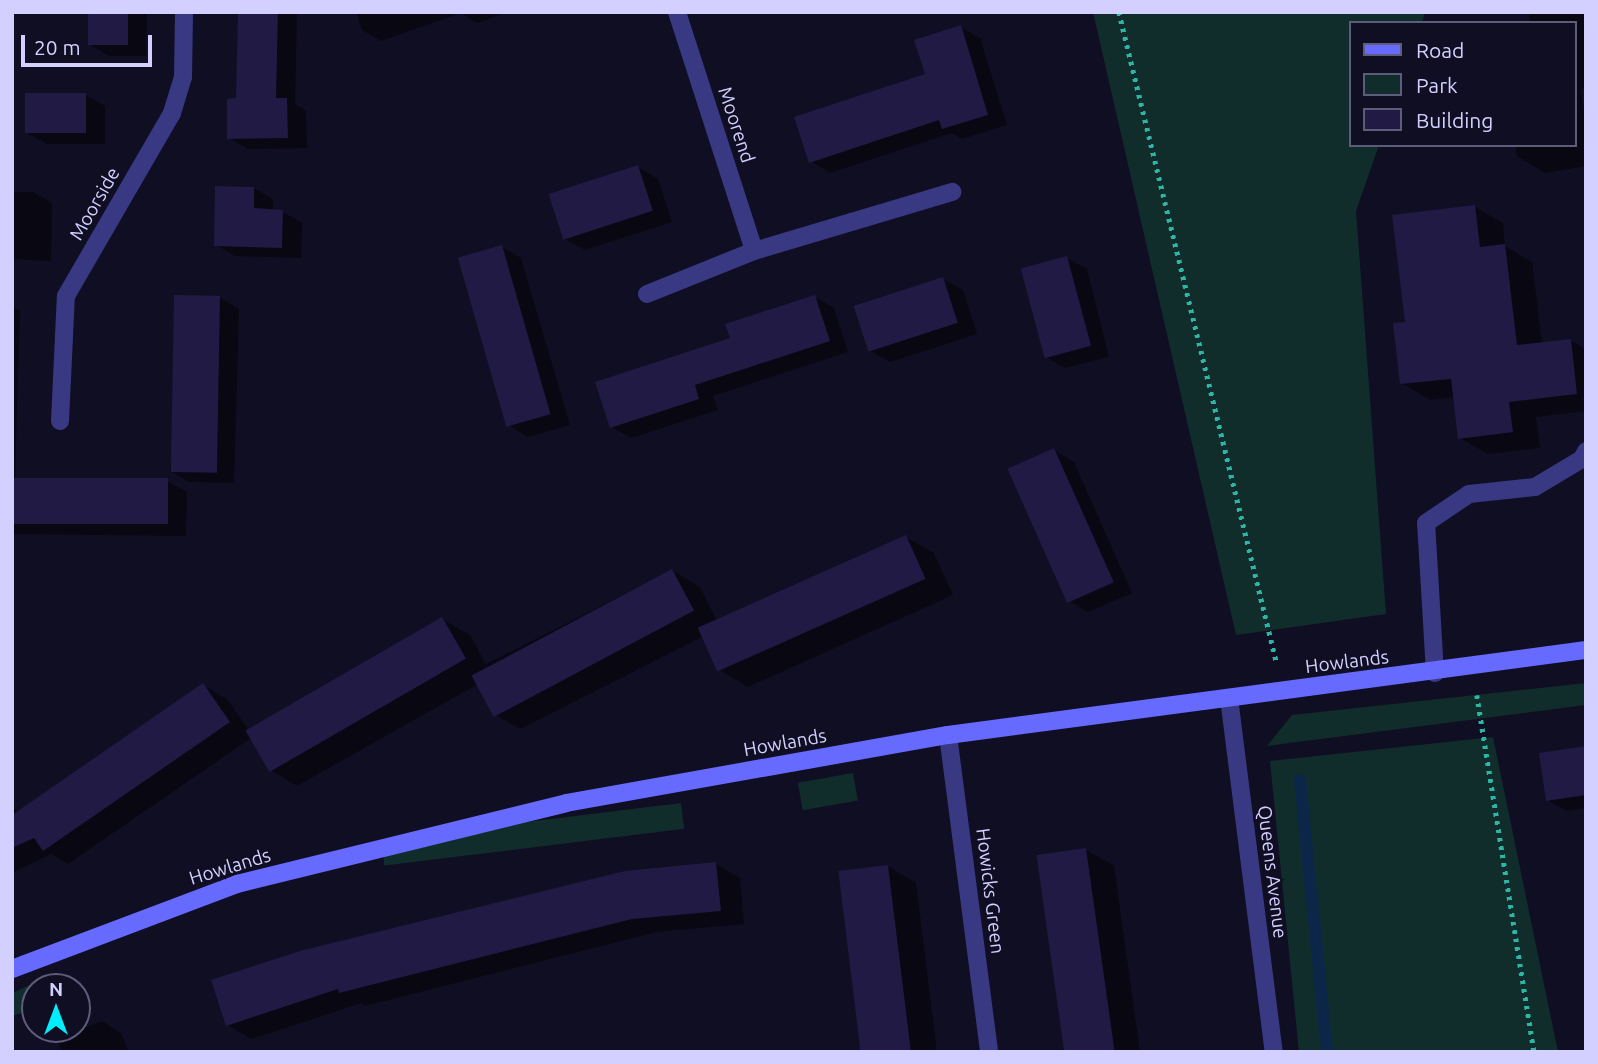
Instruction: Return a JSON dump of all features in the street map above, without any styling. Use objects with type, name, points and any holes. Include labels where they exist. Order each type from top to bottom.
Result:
[{"type":"street","name":"Moorside","points":[[60,421],[66,296],[172,113],[183,77],[184,12]]},
{"type":"street","name":"Moorend","points":[[677,12],[754,251]]},
{"type":"street","points":[[648,293],[754,251],[951,192]]},
{"type":"street","points":[[1435,673],[1426,523],[1469,494],[1535,487],[1582,459],[1586,451]]},
{"type":"street","name":"Howlands","points":[[12,969],[250,880],[566,803],[948,735],[1435,673],[1586,650]]},
{"type":"street","name":"Queens Avenue","points":[[1229,698],[1274,1052]]},
{"type":"street","name":"Howicks Green","points":[[948,735],[989,1052]]},
{"type":"path","points":[[1119,12],[1283,691]]},
{"type":"path","points":[[1473,666],[1534,1052]]},
{"type":"green space","points":[[1093,12],[1425,12],[1423,21],[1350,21],[1350,147],[1378,147],[1356,211],[1386,614],[1236,635]]},
{"type":"green space","points":[[1586,683],[1586,705],[1267,746],[1292,715]]},
{"type":"green space","points":[[1493,737],[1558,1052],[1299,1052],[1270,761]]},
{"type":"green space","points":[[853,773],[858,801],[803,810],[798,783]]},
{"type":"green space","points":[[681,803],[684,829],[384,866],[381,840]]},
{"type":"green space","points":[[21,989],[21,1013],[12,1016],[12,993]]},
{"type":"building","points":[[88,12],[128,12],[128,45],[88,45]]},
{"type":"building","points":[[238,12],[278,12],[276,98],[287,98],[288,138],[227,139],[227,99],[236,98]]},
{"type":"building","points":[[961,25],[988,115],[942,129],[939,120],[809,163],[794,117],[925,74],[914,40]]},
{"type":"building","points":[[25,93],[86,93],[86,133],[25,133]]},
{"type":"building","points":[[638,165],[653,211],[563,240],[549,194]]},
{"type":"building","points":[[215,186],[254,187],[254,208],[283,210],[282,248],[214,246]]},
{"type":"building","points":[[1475,205],[1480,247],[1505,244],[1517,345],[1571,339],[1577,394],[1509,402],[1513,432],[1458,439],[1451,379],[1400,384],[1393,323],[1405,322],[1392,215]]},
{"type":"building","points":[[502,245],[551,414],[506,427],[458,258]]},
{"type":"building","points":[[1067,256],[1091,346],[1045,358],[1021,268]]},
{"type":"building","points":[[943,277],[958,323],[868,352],[854,306]]},
{"type":"building","points":[[174,295],[220,296],[217,473],[171,472]]},
{"type":"building","points":[[815,295],[830,341],[695,385],[699,399],[610,428],[595,382],[730,338],[725,324]]},
{"type":"building","points":[[1054,448],[1114,582],[1067,603],[1007,469]]},
{"type":"building","points":[[12,478],[168,478],[168,524],[12,524]]},
{"type":"building","points":[[906,535],[926,579],[717,672],[698,628]]},
{"type":"building","points":[[672,569],[694,610],[494,717],[472,676]]},
{"type":"building","points":[[442,617],[466,659],[269,772],[245,730]]},
{"type":"building","points":[[203,683],[230,722],[43,851],[34,838],[12,848],[12,815]]},
{"type":"building","points":[[1586,746],[1586,795],[1546,801],[1539,753]]},
{"type":"building","points":[[1086,848],[1115,1052],[1064,1052],[1036,855]]},
{"type":"building","points":[[716,862],[721,911],[632,919],[339,993],[338,989],[226,1026],[211,980],[300,951],[625,871]]},
{"type":"building","points":[[888,865],[911,1052],[861,1052],[838,871]]},
{"type":"waterway","points":[[1300,780],[1327,1052]]}]
